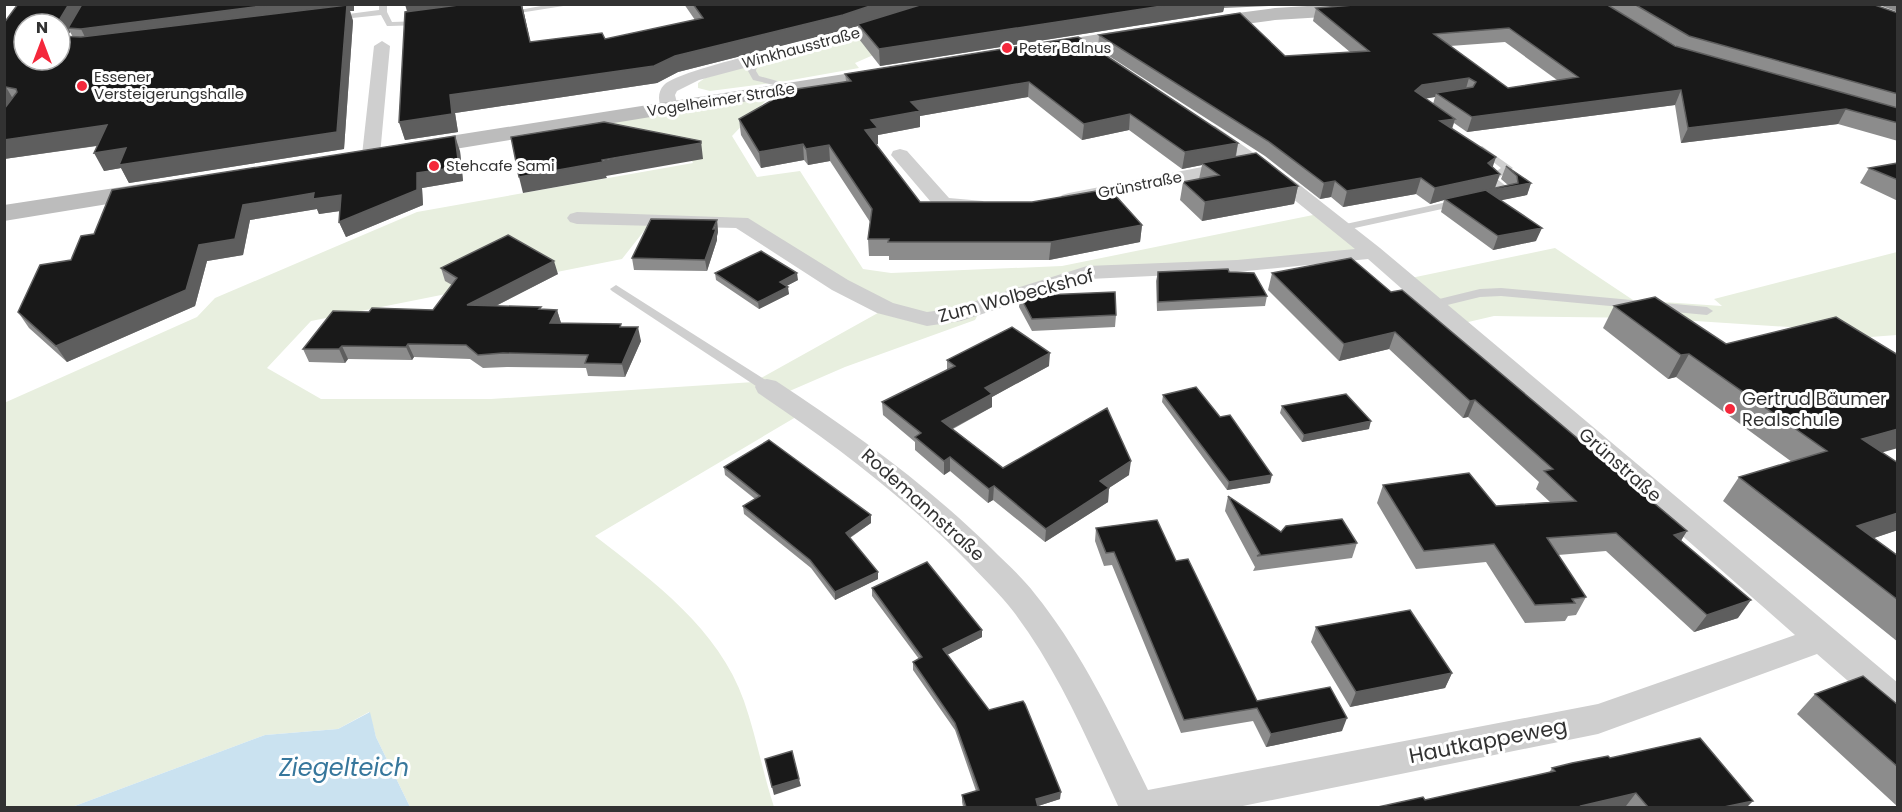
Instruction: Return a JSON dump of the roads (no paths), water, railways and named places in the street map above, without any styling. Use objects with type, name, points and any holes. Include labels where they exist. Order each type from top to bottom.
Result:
[{"type":"main road","points":[[1181,27],[1275,14],[1439,4]]},
{"type":"main road","points":[[1021,53],[1158,31]]},
{"type":"main road","name":"Vogelheimer Straße","points":[[347,159],[906,71]]},
{"type":"main road","points":[[4,213],[182,185]]},
{"type":"street","name":"Winkhausstraße","points":[[669,107],[667,95],[670,88],[693,77],[838,39],[952,4]]},
{"type":"street","points":[[1079,44],[1102,60]]},
{"type":"street","points":[[371,155],[382,46]]},
{"type":"street","name":"Grünstraße","points":[[1189,116],[1257,162],[1373,252],[1898,704]]},
{"type":"street","points":[[900,155],[943,204],[998,206]]},
{"type":"street","name":"Grünstraße","points":[[1054,202],[1257,162]]},
{"type":"street","name":"Zum Wolbeckshof","points":[[577,219],[741,222],[840,285],[885,308],[927,319],[953,316],[1087,273],[1237,266],[1343,257],[1373,252]]},
{"type":"street","name":"Rodemannstraße","points":[[767,387],[859,448],[911,491],[958,532],[1028,607],[1062,658],[1138,807]]},
{"type":"street","name":"Hautkappeweg","points":[[1146,807],[1598,719],[1821,639]]},
{"type":"lane","points":[[491,15],[573,4]]},
{"type":"lane","points":[[324,20],[383,8],[390,24],[433,22]]},
{"type":"lane","points":[[754,61],[752,71],[756,78],[792,88]]},
{"type":"lane","points":[[1341,228],[1507,192],[1490,179],[1508,168],[1472,143]]},
{"type":"lane","name":"Rodemannstraße","points":[[616,289],[767,387]]},
{"type":"lane","points":[[1435,304],[1501,292],[1707,311]]},
{"type":"water","name":"Ziegelteich","points":[[370,712],[376,737],[410,807],[72,807],[265,735],[338,729]]},
{"type":"place","name":"Peter Balnus","points":[[1007,48]]},
{"type":"place","name":"Essener Versteigerungshalle","points":[[82,86]]},
{"type":"place","name":"Stehcafe Sami","points":[[434,166]]},
{"type":"place","name":"Gertrud Bäumer Realschule","points":[[1730,409]]}]
